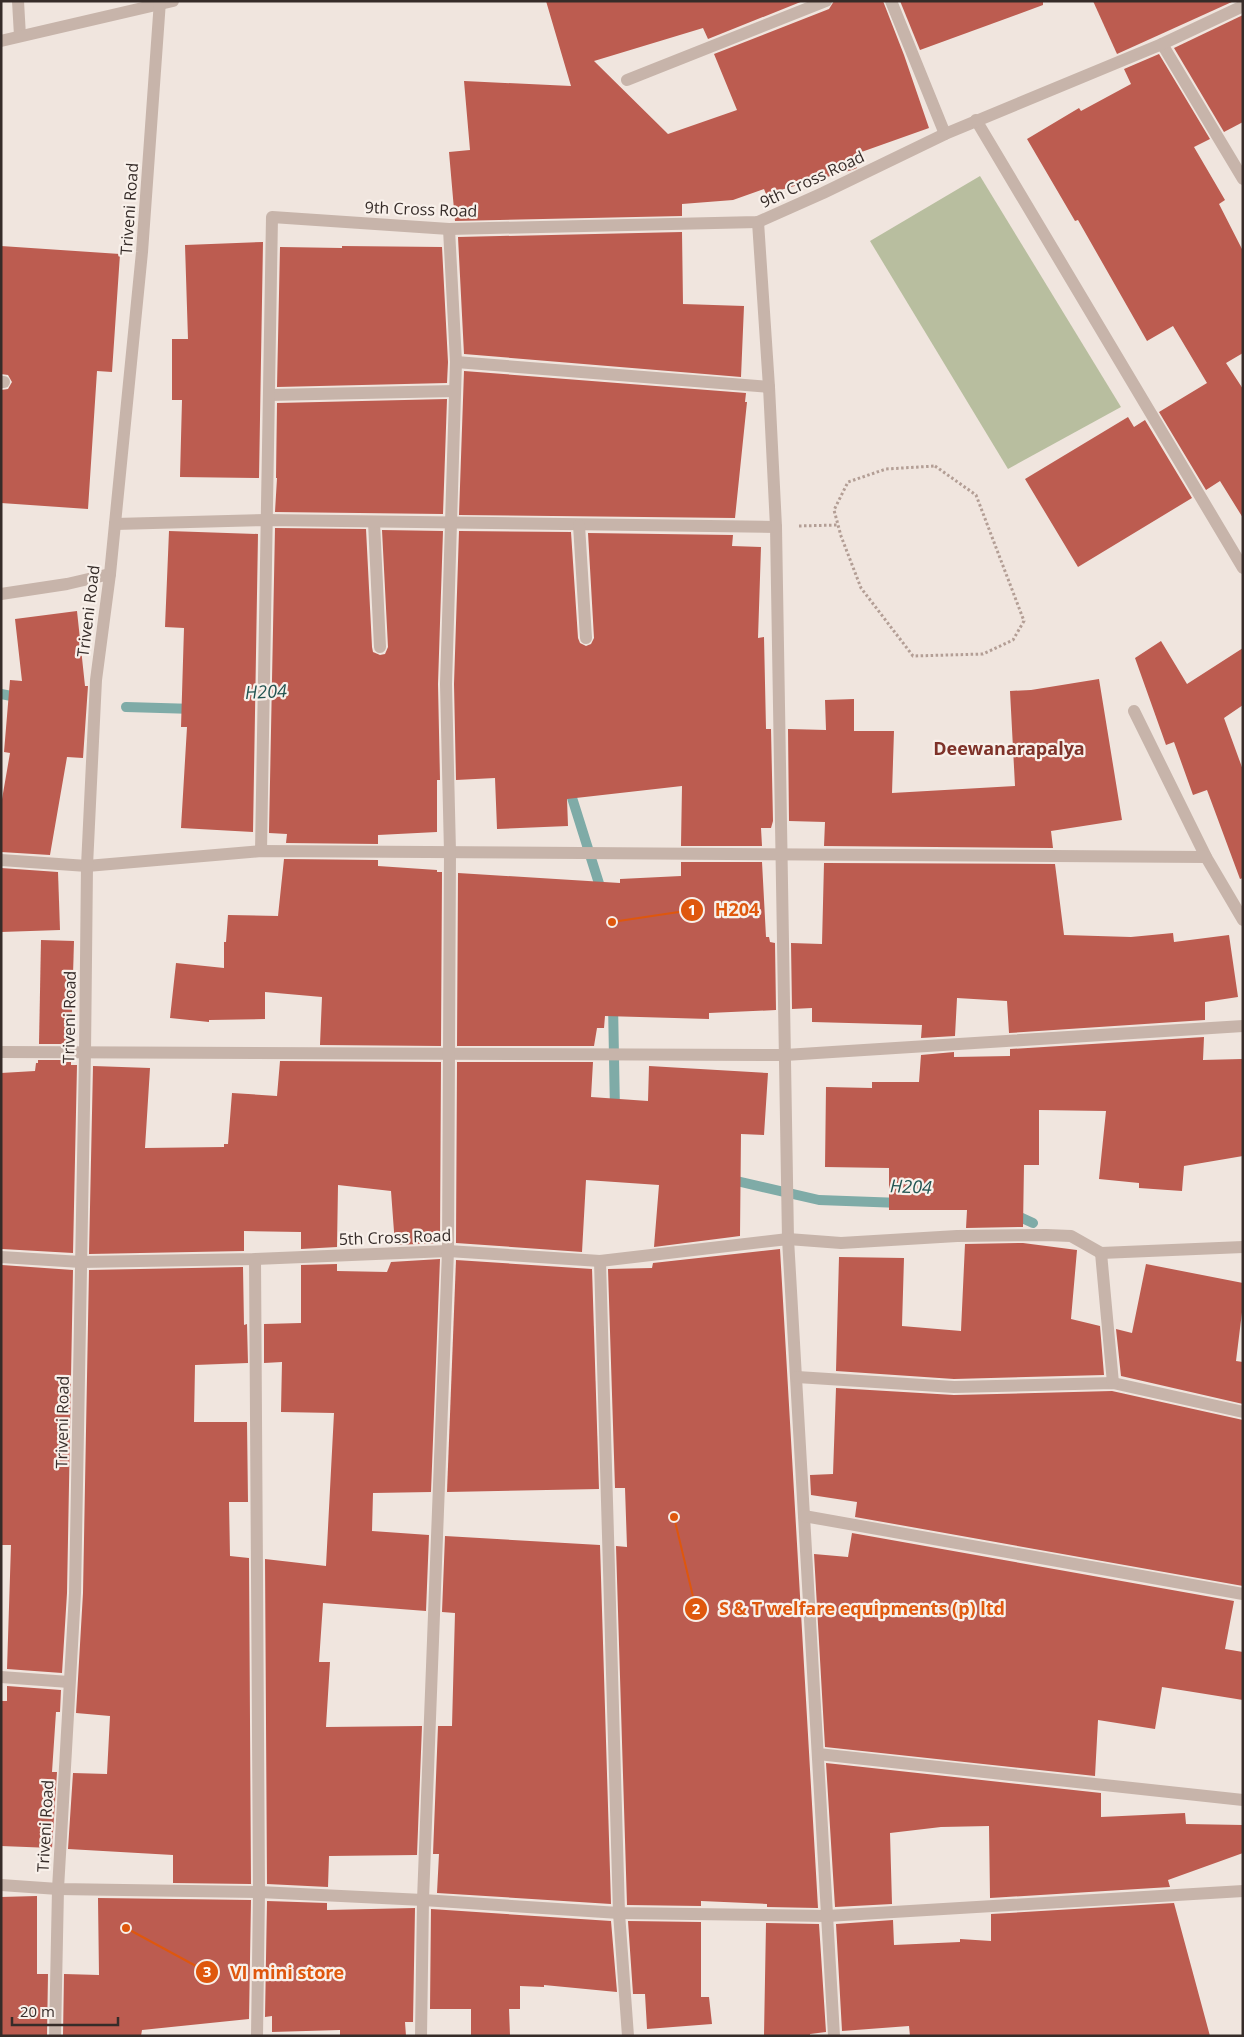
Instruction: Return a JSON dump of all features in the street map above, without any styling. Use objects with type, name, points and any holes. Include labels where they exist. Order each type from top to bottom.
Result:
[{"type":"street","points":[[18,1],[20,36]]},
{"type":"street","points":[[1,41],[173,1]]},
{"type":"street","points":[[627,80],[826,1]]},
{"type":"street","points":[[891,1],[945,134]]},
{"type":"street","name":"Triveni Road","points":[[55,2036],[58,1889],[74,1593],[86,1053],[87,866],[96,680],[110,574],[142,252],[160,3]]},
{"type":"street","name":"9th Cross Road","points":[[269,395],[272,217],[449,229],[758,222],[976,120],[1162,44],[1243,6]]},
{"type":"street","points":[[1162,44],[1243,179]]},
{"type":"street","points":[[976,120],[1243,568]]},
{"type":"street","points":[[758,222],[776,527],[788,1239],[834,2036]]},
{"type":"street","points":[[422,2036],[424,1900],[448,1251],[450,852],[446,684],[456,362],[449,229]]},
{"type":"street","points":[[456,362],[769,387]]},
{"type":"street","points":[[260,851],[269,395],[455,391]]},
{"type":"street","points":[[115,524],[267,520],[776,527]]},
{"type":"street","points":[[374,522],[380,647]]},
{"type":"street","points":[[579,525],[586,638]]},
{"type":"street","points":[[1,594],[67,584],[110,574]]},
{"type":"street","points":[[1134,711],[1206,857],[1243,920]]},
{"type":"street","points":[[1,860],[87,866],[260,851],[1206,857]]},
{"type":"street","points":[[1,1052],[785,1055],[1243,1026]]},
{"type":"street","name":"5th Cross Road","points":[[1,1257],[82,1262],[256,1259],[448,1251],[600,1261],[788,1239],[841,1243],[957,1236],[1046,1234],[1071,1236],[1101,1253]]},
{"type":"street","points":[[1114,1383],[1101,1253],[1243,1247]]},
{"type":"street","points":[[256,1259],[259,1892],[256,2036]]},
{"type":"street","points":[[600,1261],[619,1913],[628,2036]]},
{"type":"street","points":[[797,1377],[954,1387],[1114,1383],[1243,1412]]},
{"type":"street","points":[[804,1516],[1243,1594]]},
{"type":"street","points":[[1,1677],[69,1682]]},
{"type":"street","points":[[818,1754],[1243,1800]]},
{"type":"street","points":[[1,1884],[58,1889],[259,1892],[424,1900],[619,1913],[827,1916],[1243,1891]]},
{"type":"path","points":[[935,466],[976,495],[1024,621],[1013,640],[983,654],[913,656],[861,588],[837,525],[834,510],[848,482],[886,469],[935,466]]},
{"type":"path","points":[[776,527],[837,525]]},
{"type":"green space","points":[[980,176],[1121,407],[1008,469],[870,241]]},
{"type":"building","points":[[546,1],[803,1],[708,39],[703,28],[594,61],[668,134],[737,110],[714,54],[829,9],[834,1],[883,1],[929,128],[853,155],[857,168],[852,170],[766,194],[764,189],[733,200],[682,204],[682,216],[455,221],[449,152],[470,150],[464,81],[571,86]]},
{"type":"building","points":[[900,1],[1043,1],[1043,5],[920,50]]},
{"type":"building","points":[[1093,1],[1234,1],[1117,54]]},
{"type":"building","points":[[1243,15],[1243,122],[1224,132],[1174,48]]},
{"type":"building","points":[[1159,54],[1210,139],[1194,147],[1225,200],[1219,204],[1243,251],[1243,353],[1226,363],[1243,389],[1243,518],[1220,481],[1206,490],[1159,412],[1207,383],[1173,326],[1147,341],[1078,220],[1075,221],[1027,139],[1079,108],[1081,111],[1131,84],[1124,69]]},
{"type":"building","points":[[682,232],[683,304],[744,306],[741,377],[464,354],[458,237]]},
{"type":"building","points":[[263,242],[259,478],[180,477],[182,400],[172,400],[172,339],[188,339],[185,245]]},
{"type":"building","points":[[1,246],[120,254],[112,372],[97,371],[88,509],[1,503],[1,390],[8,389],[12,382],[8,375],[1,374]]},
{"type":"building","points":[[342,246],[442,247],[448,362],[447,383],[277,387],[280,247],[342,248]]},
{"type":"building","points":[[464,371],[746,393],[745,402],[747,402],[735,518],[459,515]]},
{"type":"building","points":[[447,399],[443,514],[275,512],[277,403]]},
{"type":"building","points":[[1128,417],[1134,427],[1145,420],[1192,498],[1078,567],[1025,479]]},
{"type":"building","points":[[275,528],[366,529],[372,647],[373,652],[380,655],[385,654],[388,647],[382,530],[443,531],[438,684],[440,780],[437,780],[437,832],[378,835],[378,844],[286,843],[287,834],[269,833]]},
{"type":"building","points":[[169,531],[258,534],[253,832],[181,828],[187,727],[181,727],[184,628],[165,627]]},
{"type":"building","points":[[459,531],[571,532],[578,638],[580,643],[586,646],[591,644],[594,638],[588,533],[733,535],[732,546],[761,547],[758,638],[764,637],[766,729],[771,729],[773,821],[771,828],[761,828],[762,846],[681,846],[682,786],[567,799],[568,826],[497,829],[495,778],[456,780],[454,684]]},
{"type":"building","points":[[77,611],[85,686],[88,686],[83,758],[67,757],[50,855],[1,852],[1,805],[10,753],[4,752],[10,680],[22,681],[15,619]]},
{"type":"building","points":[[1161,641],[1187,684],[1243,648],[1243,705],[1224,718],[1243,770],[1243,878],[1240,879],[1207,790],[1193,795],[1174,742],[1166,745],[1135,658]]},
{"type":"building","points":[[1099,679],[1122,820],[1051,831],[1053,848],[824,846],[825,822],[789,821],[788,729],[826,730],[825,700],[854,699],[854,731],[894,731],[892,793],[1015,786],[1010,691],[1031,690]]},
{"type":"building","points":[[284,859],[378,860],[378,866],[437,870],[437,872],[442,872],[441,1046],[320,1045],[322,997],[265,992],[265,1019],[209,1020],[209,1022],[170,1018],[176,963],[224,968],[224,942],[226,942],[228,915],[278,916]]},
{"type":"building","points":[[681,862],[762,862],[766,937],[769,937],[770,942],[775,943],[776,1010],[709,1013],[709,1019],[605,1016],[604,1028],[597,1028],[594,1046],[457,1046],[458,873],[620,883],[620,879],[681,876]]},
{"type":"building","points":[[824,863],[1055,864],[1064,935],[1131,937],[1173,933],[1174,942],[1229,935],[1238,997],[1205,1002],[1205,1020],[1009,1033],[1007,1001],[957,998],[955,1036],[921,1038],[922,1025],[812,1022],[812,1008],[792,1009],[791,943],[822,944]]},
{"type":"building","points":[[1,868],[58,872],[60,930],[1,932]]},
{"type":"building","points":[[41,940],[74,941],[71,1044],[39,1044]]},
{"type":"building","points":[[1204,1037],[1203,1060],[1242,1059],[1243,1156],[1184,1166],[1182,1191],[1139,1188],[1139,1183],[1099,1179],[1106,1111],[1039,1110],[1039,1165],[1024,1165],[1023,1227],[966,1228],[967,1210],[889,1210],[889,1168],[825,1167],[826,1087],[872,1088],[872,1082],[919,1082],[921,1055],[954,1052],[954,1057],[1010,1056],[1010,1049]]},
{"type":"building","points":[[38,1060],[71,1060],[71,1065],[77,1065],[73,1253],[2,1249],[1,1073],[35,1071]]},
{"type":"building","points":[[280,1061],[441,1062],[440,1243],[395,1245],[391,1191],[338,1185],[337,1247],[301,1249],[301,1232],[244,1231],[244,1251],[89,1254],[93,1066],[150,1068],[145,1148],[224,1147],[224,1144],[228,1144],[232,1093],[277,1096]]},
{"type":"building","points":[[457,1062],[593,1062],[591,1097],[648,1101],[649,1066],[768,1073],[764,1135],[741,1134],[740,1236],[654,1247],[659,1185],[586,1180],[582,1252],[456,1243]]},
{"type":"building","points":[[1023,1243],[1077,1250],[1071,1319],[1100,1326],[1104,1375],[954,1379],[836,1371],[839,1257],[904,1258],[902,1326],[961,1331],[965,1244]]},
{"type":"building","points":[[780,1249],[818,1908],[767,1907],[767,1904],[701,1901],[701,1906],[627,1905],[616,1546],[627,1547],[625,1488],[615,1488],[608,1269],[652,1268],[653,1263]]},
{"type":"building","points":[[440,1259],[431,1492],[373,1493],[372,1531],[429,1535],[426,1611],[323,1603],[319,1662],[330,1662],[326,1727],[422,1726],[417,1855],[329,1856],[328,1887],[267,1884],[265,1559],[326,1566],[334,1413],[281,1412],[282,1362],[264,1363],[264,1324],[301,1323],[301,1265],[337,1264],[337,1271],[387,1272],[391,1262]]},
{"type":"building","points":[[456,1260],[592,1269],[599,1489],[447,1492]]},
{"type":"building","points":[[1146,1264],[1243,1283],[1243,1304],[1236,1361],[1243,1362],[1243,1404],[1121,1376],[1116,1329],[1132,1333]]},
{"type":"building","points":[[2,1265],[73,1270],[67,1593],[62,1673],[7,1669],[11,1545],[1,1545]]},
{"type":"building","points":[[243,1267],[244,1325],[247,1324],[248,1363],[195,1365],[194,1422],[247,1422],[248,1502],[229,1502],[230,1556],[249,1558],[251,1884],[173,1883],[173,1855],[68,1849],[73,1773],[107,1774],[110,1716],[76,1713],[83,1593],[89,1270]]},
{"type":"building","points":[[836,1388],[954,1395],[1112,1391],[1243,1420],[1243,1586],[855,1517],[857,1502],[811,1495],[810,1475],[833,1474]]},
{"type":"building","points":[[852,1533],[1234,1601],[1225,1649],[1243,1652],[1243,1700],[1162,1687],[1155,1729],[1098,1720],[1095,1776],[825,1747],[814,1554],[848,1557]]},
{"type":"building","points":[[445,1536],[600,1545],[611,1904],[437,1893],[439,1854],[433,1854],[438,1726],[452,1726],[455,1613],[442,1612]]},
{"type":"building","points":[[7,1686],[61,1690],[60,1712],[56,1712],[52,1772],[57,1772],[52,1848],[1,1846],[1,1701],[7,1701]]},
{"type":"building","points":[[826,1763],[1101,1793],[1101,1817],[1185,1813],[1186,1824],[1243,1825],[1243,1853],[1168,1880],[1170,1887],[990,1898],[989,1826],[941,1827],[890,1833],[892,1904],[835,1907]]},
{"type":"building","points":[[37,1896],[37,1974],[48,1974],[47,2036],[1,2036],[1,1897]]},
{"type":"building","points":[[98,1898],[251,1900],[249,2019],[142,2030],[141,2036],[63,2036],[64,1974],[99,1975]]},
{"type":"building","points":[[267,1901],[327,1903],[327,1910],[415,1908],[413,2022],[405,2022],[406,2036],[340,2036],[340,2030],[272,2032],[272,2016],[265,2017]]},
{"type":"building","points":[[1174,1903],[1210,2036],[910,2036],[909,2026],[842,2031],[836,1924],[893,1920],[894,1945],[960,1942],[960,1939],[991,1941],[991,1914]]},
{"type":"building","points":[[431,1909],[611,1921],[617,1992],[544,1985],[544,1987],[520,1986],[520,2009],[509,2009],[510,2035],[471,2036],[471,2009],[430,2009]]},
{"type":"building","points":[[628,1921],[701,1922],[701,1997],[709,1997],[712,2024],[647,2029],[645,1994],[633,1994]]},
{"type":"building","points":[[766,1923],[819,1924],[826,2032],[810,2034],[810,2036],[764,2035]]},
{"type":"waterway","name":"H204","points":[[1,694],[22,698]]},
{"type":"waterway","name":"H204","points":[[126,707],[195,709]]},
{"type":"waterway","name":"H204","points":[[568,785],[602,893]]},
{"type":"waterway","name":"H204","points":[[613,1003],[615,1111]]},
{"type":"waterway","name":"H204","points":[[728,1179],[819,1200],[901,1203]]},
{"type":"waterway","name":"H204","points":[[1011,1213],[1033,1223]]},
{"type":"place","name":"H204","points":[[612,922]]},
{"type":"place","name":"S & T welfare equipments (p) ltd","points":[[674,1517]]},
{"type":"place","name":"VI mini store","points":[[126,1928]]},
{"type":"district","name":"Deewanarapalya","points":[[1009,749]]}]
